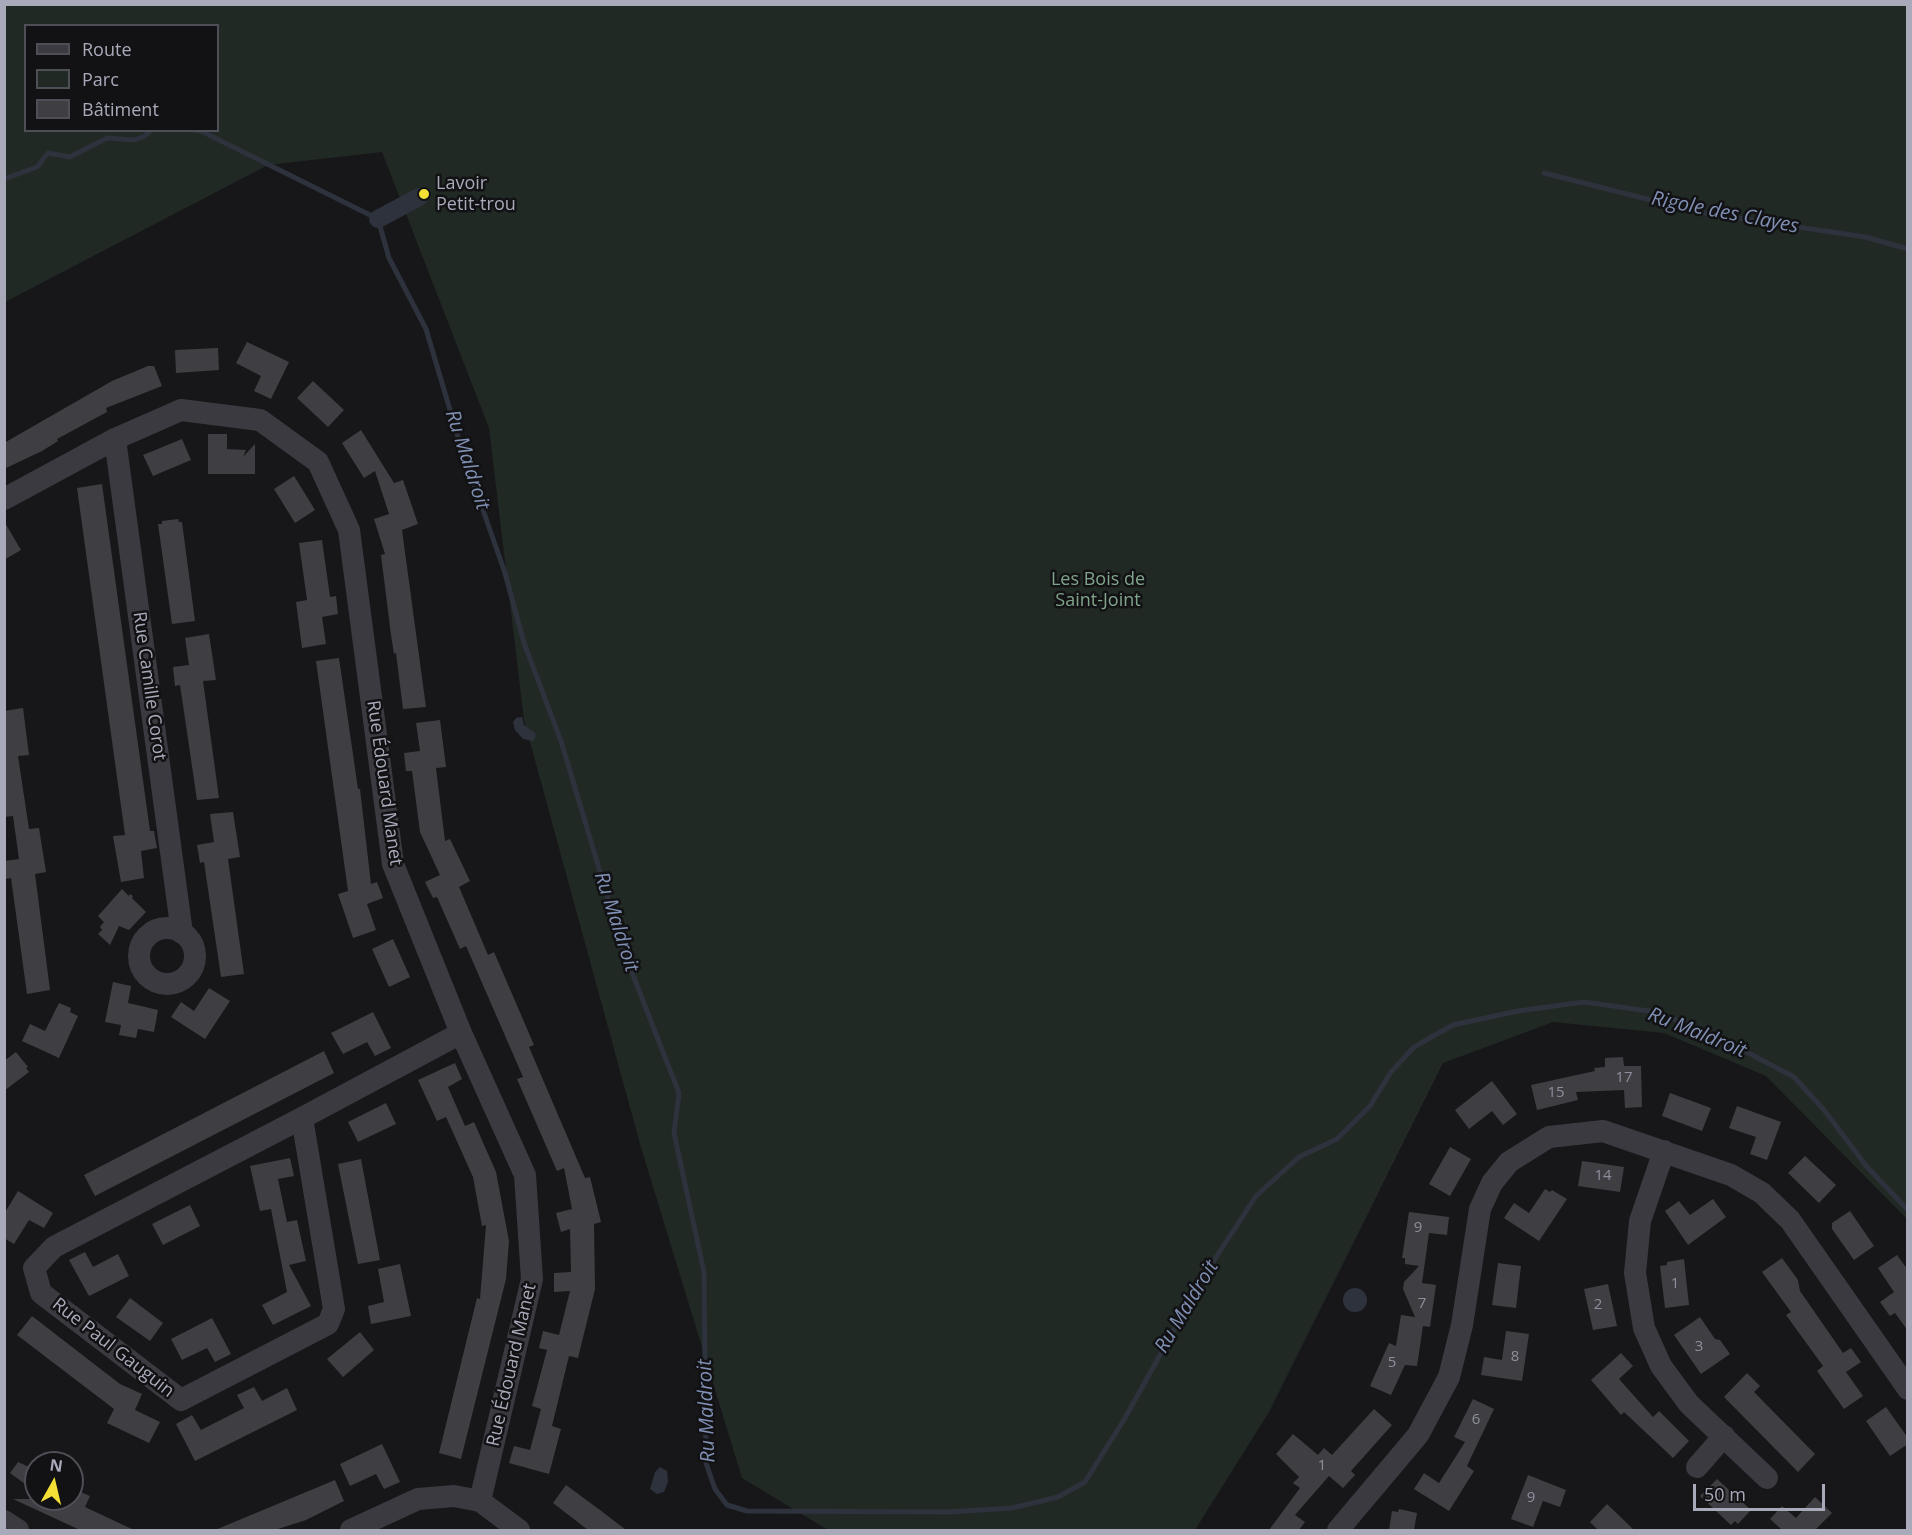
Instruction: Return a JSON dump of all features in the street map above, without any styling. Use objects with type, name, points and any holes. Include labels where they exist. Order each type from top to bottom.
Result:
[{"type":"street","name":"Rue Édouard Manet","points":[[4,499],[115,439],[181,410],[260,420],[318,462],[349,530],[393,864],[461,1032],[525,1175],[532,1279],[480,1501]]},
{"type":"street","name":"Rue Camille Corot","points":[[115,439],[182,933]]},
{"type":"street","name":"Rue Paul Gauguin","points":[[302,1118],[334,1309],[328,1324],[181,1400],[41,1293],[34,1268],[54,1247],[461,1032]]},
{"type":"street","points":[[1341,1529],[1418,1435],[1449,1377],[1462,1325],[1480,1209],[1492,1183],[1509,1162],[1548,1137],[1603,1131],[1731,1175],[1762,1193],[1790,1220],[1908,1389]]},
{"type":"street","points":[[1664,1151],[1640,1221],[1635,1274],[1644,1328],[1661,1366],[1689,1404],[1767,1478]]},
{"type":"street","points":[[1697,1467],[1724,1436]]},
{"type":"street","points":[[351,1530],[418,1499],[454,1496],[480,1501],[519,1530]]},
{"type":"street","points":[[4,1521],[18,1530]]},
{"type":"green space","name":"Les Bois de Saint-Joint","points":[[5,5],[1907,5],[1907,1219],[1766,1076],[1664,1033],[1553,1022],[1443,1063],[1269,1412],[1195,1530],[828,1530],[742,1478],[640,1144],[524,720],[489,428],[382,152],[268,165],[5,302]]},
{"type":"shaded area","points":[[522,717],[524,725],[535,733],[533,741],[523,739],[515,730],[513,722],[516,718]]},
{"type":"shaded area","points":[[1355,1288],[1360,1289],[1366,1295],[1366,1305],[1360,1311],[1355,1312],[1350,1311],[1344,1305],[1343,1300],[1344,1295],[1350,1289]]},
{"type":"shaded area","points":[[660,1467],[667,1471],[668,1482],[664,1492],[657,1494],[650,1489],[655,1472]]},
{"type":"building","points":[[247,342],[289,362],[271,399],[254,391],[261,376],[236,363]]},
{"type":"building","points":[[218,348],[219,370],[176,373],[175,350]]},
{"type":"building","points":[[148,366],[154,366],[162,386],[106,408],[107,412],[57,439],[58,441],[42,451],[4,469],[4,443],[112,381]]},
{"type":"building","points":[[313,381],[344,410],[328,427],[297,398]]},
{"type":"building","points":[[361,430],[394,483],[403,480],[418,524],[402,530],[426,707],[403,709],[381,555],[385,554],[374,519],[389,514],[375,471],[364,478],[342,443]]},
{"type":"building","points":[[208,434],[227,434],[227,449],[246,450],[243,457],[255,444],[255,474],[208,474]]},
{"type":"building","points":[[182,439],[191,460],[153,476],[143,455]]},
{"type":"building","points":[[294,476],[315,510],[295,523],[274,489]]},
{"type":"building","points":[[102,484],[150,831],[154,831],[157,848],[141,851],[144,878],[121,882],[113,836],[125,835],[77,488]]},
{"type":"building","points":[[178,519],[182,522],[195,621],[172,624],[158,524],[162,524],[162,521]]},
{"type":"building","points":[[4,521],[21,550],[4,560]]},
{"type":"building","points":[[322,540],[330,597],[336,596],[338,614],[322,617],[326,644],[302,648],[296,602],[307,600],[299,543]]},
{"type":"building","points":[[209,634],[216,680],[203,681],[219,798],[197,800],[180,685],[175,686],[173,667],[189,665],[185,638]]},
{"type":"building","points":[[339,658],[358,789],[360,789],[371,884],[377,882],[383,898],[367,904],[376,930],[353,938],[338,894],[348,891],[316,661]]},
{"type":"building","points":[[23,708],[29,755],[18,756],[29,829],[39,828],[46,872],[35,874],[50,990],[27,994],[11,878],[6,879],[4,872],[4,861],[19,859],[13,816],[4,817],[4,711]]},
{"type":"building","points":[[440,720],[446,767],[436,768],[445,841],[450,839],[470,881],[459,887],[488,955],[494,952],[534,1045],[529,1047],[585,1178],[590,1177],[601,1222],[594,1224],[595,1289],[578,1358],[569,1356],[552,1426],[561,1429],[549,1474],[509,1463],[514,1446],[530,1450],[541,1409],[532,1406],[547,1350],[539,1348],[543,1331],[559,1335],[570,1291],[554,1292],[554,1273],[571,1272],[570,1229],[561,1232],[556,1213],[572,1209],[564,1168],[557,1171],[517,1079],[523,1077],[466,946],[460,949],[437,897],[433,898],[425,882],[440,875],[420,832],[412,771],[406,771],[404,753],[420,751],[416,723]]},
{"type":"building","points":[[233,812],[240,857],[228,859],[244,974],[221,977],[204,862],[200,863],[197,845],[214,842],[210,814]]},
{"type":"building","points":[[122,889],[129,896],[130,894],[133,896],[132,898],[146,912],[129,930],[119,926],[110,945],[98,934],[104,922],[98,916]]},
{"type":"building","points":[[393,939],[410,977],[389,987],[372,949]]},
{"type":"building","points":[[113,982],[131,986],[128,1003],[158,1010],[154,1032],[138,1029],[136,1038],[119,1035],[121,1025],[105,1022]]},
{"type":"building","points":[[209,988],[230,1001],[205,1039],[171,1017],[181,1002],[194,1011]]},
{"type":"building","points":[[59,1003],[71,1008],[70,1012],[78,1016],[59,1058],[22,1041],[30,1024],[45,1031]]},
{"type":"building","points":[[373,1012],[391,1048],[375,1056],[367,1042],[343,1054],[331,1033]]},
{"type":"building","points":[[324,1051],[334,1073],[95,1196],[84,1175]]},
{"type":"building","points":[[16,1052],[28,1067],[26,1068],[29,1072],[4,1091],[4,1061]]},
{"type":"building","points":[[1623,1057],[1624,1066],[1641,1066],[1642,1107],[1625,1108],[1624,1090],[1576,1092],[1578,1100],[1537,1110],[1531,1085],[1595,1071],[1594,1068],[1605,1067],[1605,1058]]},
{"type":"building","points":[[455,1063],[462,1079],[448,1087],[465,1126],[474,1122],[496,1172],[509,1241],[506,1279],[461,1459],[439,1453],[477,1298],[480,1299],[486,1225],[482,1226],[473,1177],[446,1117],[437,1121],[418,1080]]},
{"type":"building","points":[[1492,1081],[1517,1114],[1503,1125],[1492,1111],[1469,1129],[1455,1110]]},
{"type":"building","points":[[1670,1093],[1711,1108],[1702,1131],[1662,1116]]},
{"type":"building","points":[[386,1103],[396,1124],[358,1142],[348,1122]]},
{"type":"building","points":[[1737,1106],[1781,1122],[1767,1160],[1750,1154],[1756,1137],[1729,1128]]},
{"type":"building","points":[[1450,1147],[1471,1159],[1450,1196],[1429,1184]]},
{"type":"building","points":[[1805,1156],[1836,1185],[1819,1203],[1788,1173]]},
{"type":"building","points":[[290,1158],[294,1176],[278,1179],[287,1222],[297,1220],[306,1261],[289,1265],[311,1306],[273,1325],[262,1305],[287,1292],[271,1209],[260,1211],[250,1166]]},
{"type":"building","points":[[361,1159],[380,1260],[358,1264],[338,1164]]},
{"type":"building","points":[[1582,1161],[1624,1167],[1620,1192],[1578,1186]]},
{"type":"building","points":[[1545,1189],[1550,1192],[1552,1190],[1567,1199],[1539,1241],[1504,1218],[1514,1203],[1529,1213]]},
{"type":"building","points":[[18,1191],[53,1213],[44,1228],[29,1220],[14,1244],[4,1238],[4,1214]]},
{"type":"building","points":[[1713,1199],[1726,1217],[1688,1245],[1665,1211],[1679,1201],[1690,1215]]},
{"type":"building","points":[[190,1205],[200,1226],[163,1245],[152,1224]]},
{"type":"building","points":[[1850,1211],[1874,1246],[1854,1260],[1832,1229],[1832,1223]]},
{"type":"building","points":[[1409,1212],[1449,1217],[1447,1235],[1429,1233],[1422,1283],[1436,1285],[1430,1327],[1423,1326],[1417,1366],[1405,1365],[1391,1395],[1370,1386],[1389,1343],[1396,1346],[1401,1315],[1415,1317],[1403,1289],[1404,1282],[1419,1266],[1405,1264],[1405,1258],[1402,1258]]},
{"type":"building","points":[[85,1252],[93,1267],[118,1254],[129,1276],[89,1296],[69,1260]]},
{"type":"building","points":[[1897,1255],[1908,1270],[1908,1331],[1895,1313],[1890,1316],[1880,1302],[1894,1292],[1878,1268]]},
{"type":"building","points":[[1782,1258],[1798,1280],[1800,1291],[1843,1353],[1851,1348],[1861,1362],[1846,1372],[1863,1396],[1844,1409],[1817,1371],[1823,1366],[1786,1315],[1791,1312],[1762,1272]]},
{"type":"building","points":[[1684,1259],[1689,1305],[1665,1308],[1660,1266],[1667,1265],[1667,1262]]},
{"type":"building","points":[[1498,1263],[1521,1266],[1516,1308],[1492,1305]]},
{"type":"building","points":[[400,1264],[411,1316],[371,1324],[368,1306],[384,1302],[378,1269]]},
{"type":"building","points":[[1608,1284],[1617,1326],[1593,1330],[1584,1289]]},
{"type":"building","points":[[130,1298],[163,1323],[150,1341],[116,1317]]},
{"type":"building","points":[[32,1316],[120,1384],[142,1394],[135,1410],[160,1422],[149,1443],[107,1423],[114,1409],[17,1335]]},
{"type":"building","points":[[1700,1317],[1715,1339],[1720,1340],[1730,1354],[1701,1374],[1674,1335]]},
{"type":"building","points":[[212,1318],[231,1354],[215,1362],[207,1348],[182,1360],[171,1339]]},
{"type":"building","points":[[1506,1331],[1529,1334],[1522,1381],[1481,1375],[1484,1357],[1502,1360]]},
{"type":"building","points":[[360,1332],[374,1350],[343,1377],[327,1359]]},
{"type":"building","points":[[1621,1353],[1633,1366],[1619,1379],[1653,1417],[1659,1411],[1689,1441],[1673,1458],[1624,1412],[1621,1415],[1591,1380]]},
{"type":"building","points":[[1747,1373],[1760,1386],[1754,1392],[1815,1454],[1798,1472],[1724,1397]]},
{"type":"building","points":[[254,1387],[262,1401],[287,1388],[297,1410],[195,1461],[176,1424],[192,1415],[201,1430],[244,1408],[237,1395]]},
{"type":"building","points":[[1473,1399],[1494,1409],[1467,1466],[1474,1471],[1449,1511],[1414,1489],[1424,1473],[1439,1483],[1465,1442],[1454,1437]]},
{"type":"building","points":[[1886,1407],[1908,1438],[1908,1444],[1890,1456],[1866,1421]]},
{"type":"building","points":[[1374,1409],[1392,1425],[1351,1471],[1355,1475],[1343,1488],[1329,1476],[1295,1515],[1305,1522],[1299,1530],[1269,1530],[1300,1488],[1293,1483],[1299,1477],[1276,1454],[1293,1434],[1318,1455],[1324,1448],[1332,1455]]},
{"type":"building","points":[[382,1444],[400,1482],[384,1489],[376,1474],[350,1486],[340,1464]]},
{"type":"building","points":[[18,1462],[24,1465],[24,1483],[10,1473]]},
{"type":"building","points":[[1528,1475],[1566,1490],[1560,1507],[1543,1501],[1533,1527],[1511,1519]]},
{"type":"building","points":[[1717,1479],[1751,1510],[1738,1524],[1735,1521],[1731,1525],[1700,1496]]},
{"type":"building","points":[[335,1480],[344,1501],[306,1520],[275,1530],[215,1530]]},
{"type":"building","points":[[566,1485],[626,1530],[588,1530],[553,1503]]},
{"type":"building","points":[[84,1493],[90,1496],[85,1507],[134,1530],[80,1530],[39,1511],[84,1511]]},
{"type":"building","points":[[1815,1497],[1832,1513],[1815,1530],[1782,1530],[1770,1519],[1782,1506],[1796,1518]]},
{"type":"building","points":[[13,1499],[24,1499],[24,1504]]},
{"type":"building","points":[[1607,1504],[1634,1530],[1598,1530],[1590,1522]]},
{"type":"building","points":[[1399,1509],[1417,1513],[1414,1530],[1389,1530],[1392,1511],[1398,1512]]},
{"type":"waterway","name":"Ru Maldroit","points":[[4,179],[37,167],[48,153],[70,157],[107,138],[134,140],[149,132]]},
{"type":"waterway","name":"Ru Maldroit","points":[[203,132],[378,219],[389,258],[426,329],[461,447],[505,573],[524,643],[561,741],[624,952],[679,1093],[674,1133],[704,1272],[706,1463],[715,1489],[727,1505],[747,1511],[949,1512],[1012,1508],[1058,1497],[1085,1482],[1125,1418],[1205,1274],[1256,1196],[1299,1157],[1337,1139],[1370,1106],[1391,1072],[1414,1047],[1453,1025],[1518,1011],[1584,1002],[1656,1012],[1718,1037],[1794,1077],[1824,1110],[1867,1167],[1908,1210]]},
{"type":"waterway","name":"Rigole des Clayes","points":[[1544,173],[1698,212],[1865,237],[1908,249]]},
{"type":"waterway","points":[[378,219],[419,197]]},
{"type":"place","name":"Lavoir Petit-trou","points":[[424,194]]}]
